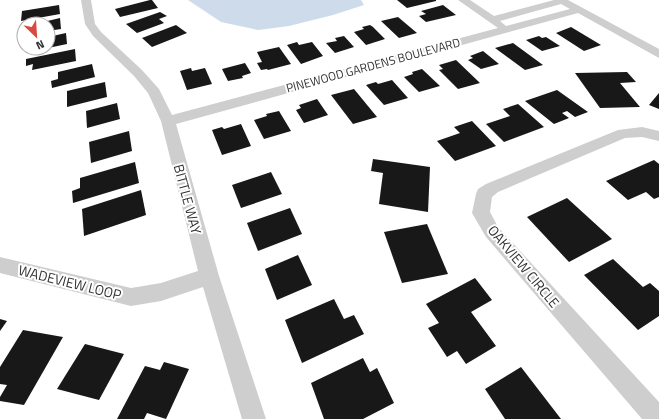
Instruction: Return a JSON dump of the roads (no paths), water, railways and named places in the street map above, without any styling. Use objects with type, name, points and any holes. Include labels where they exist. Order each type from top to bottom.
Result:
[{"type":"street","name":"BITTLE WAY","points":[[86,0],[90,24],[138,73],[154,92],[168,121],[208,276],[254,419]]},
{"type":"street","points":[[463,0],[506,30]]},
{"type":"street","points":[[492,20],[562,0],[659,54]]},
{"type":"street","name":"PINEWOOD GARDENS BOULEVARD","points":[[168,121],[578,10]]},
{"type":"street","name":"OAKVIEW CIRCLE","points":[[658,419],[492,232],[481,213],[484,194],[492,188],[624,133],[642,132],[659,136]]},
{"type":"street","name":"WADEVIEW LOOP","points":[[0,265],[131,297],[160,292],[208,276]]},
{"type":"water","points":[[188,0],[361,0],[364,5],[333,15],[289,26],[258,30],[221,22]]}]
